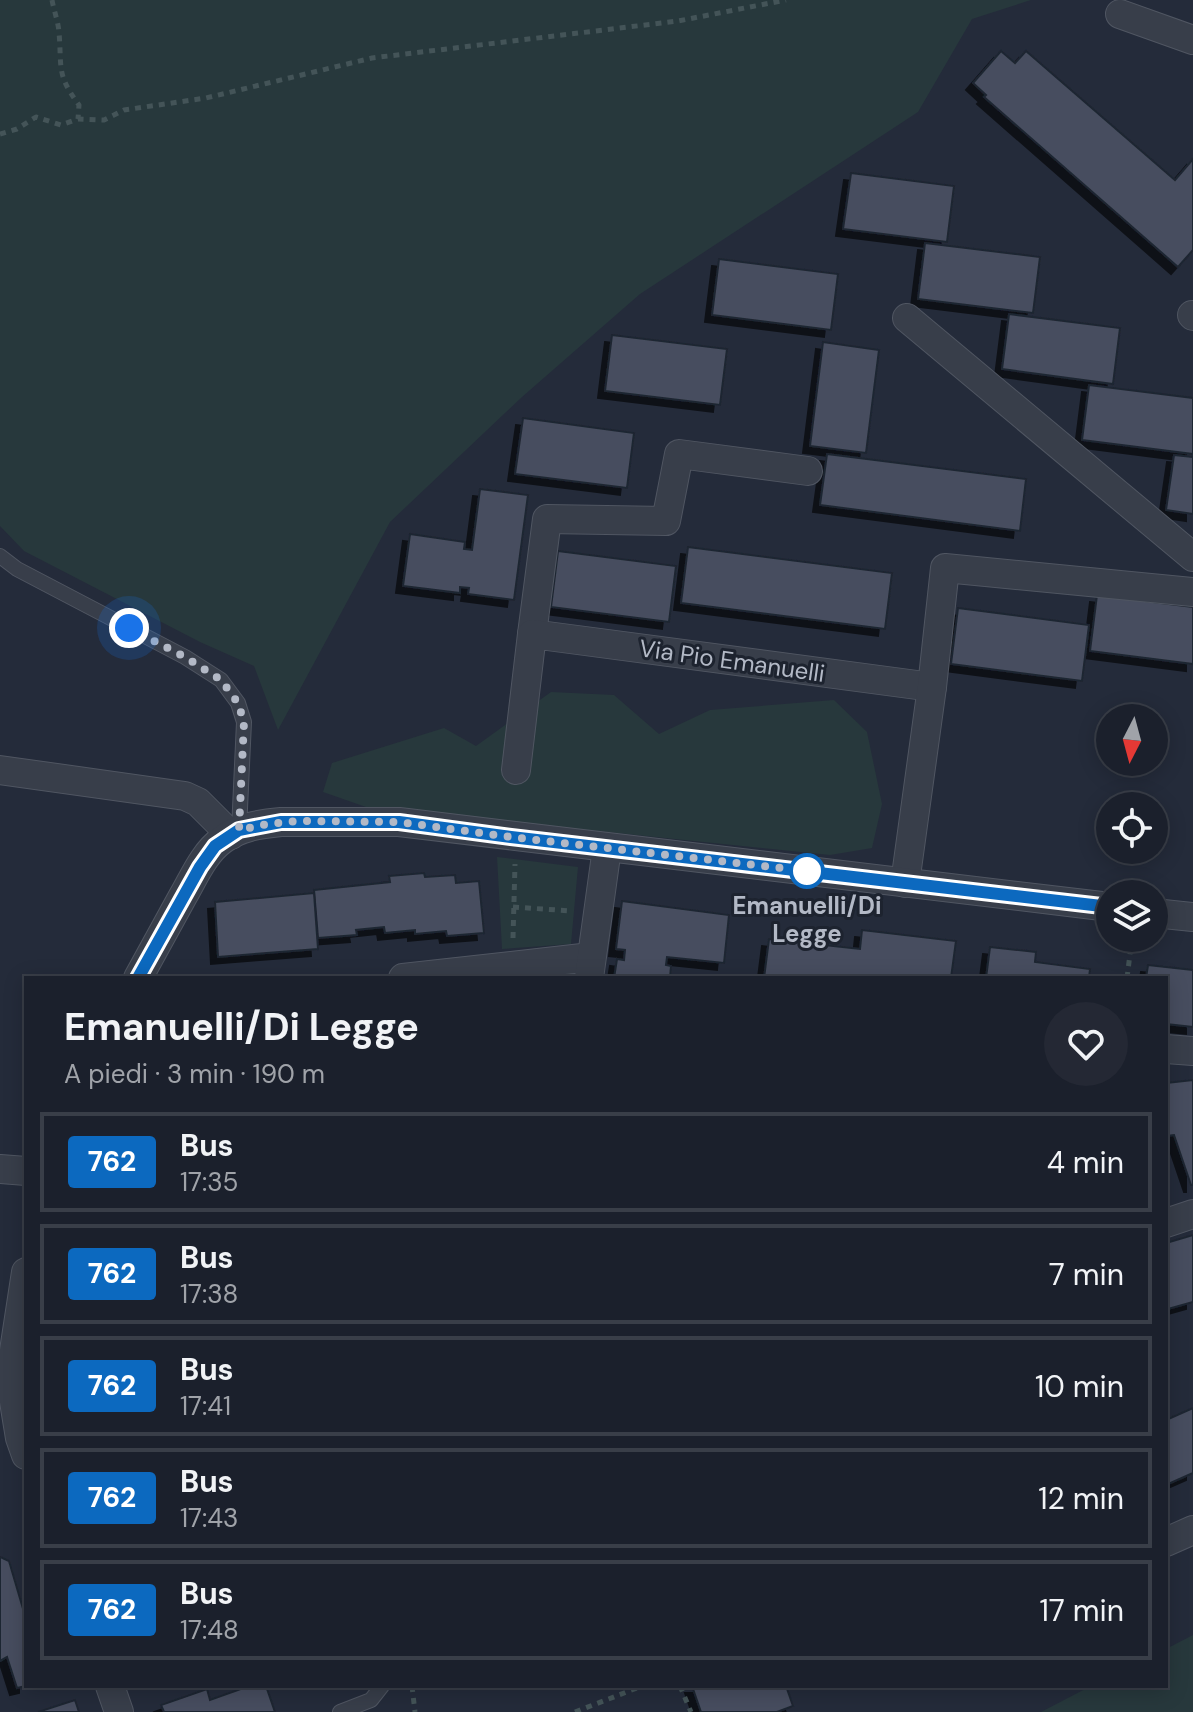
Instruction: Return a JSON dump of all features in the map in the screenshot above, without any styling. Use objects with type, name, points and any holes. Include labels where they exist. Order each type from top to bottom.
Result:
[{"type":"street","points":[[1120,14],[1193,40]]},
{"type":"street","points":[[907,318],[1193,557]]},
{"type":"street","points":[[516,770],[547,519],[666,521],[679,454],[808,471]]},
{"type":"street","points":[[905,883],[945,568],[1193,592]]},
{"type":"street","name":"Via Pio Emanuelli","points":[[532,634],[932,687]]},
{"type":"street","points":[[0,770],[185,796],[235,832]]},
{"type":"street","points":[[139,976],[215,846],[235,832],[281,822],[373,821],[430,826],[1096,905]]},
{"type":"street","points":[[423,976],[512,967],[590,968],[607,848]]},
{"type":"street","points":[[1168,914],[1193,917]]},
{"type":"street","points":[[1168,1049],[1193,1051]]},
{"type":"street","points":[[0,1169],[24,1171]]},
{"type":"street","points":[[1168,1222],[1193,1214]]},
{"type":"street","points":[[24,1285],[10,1377],[24,1444]]},
{"type":"street","points":[[1168,1541],[1193,1530]]},
{"type":"street","points":[[111,1688],[119,1712]]},
{"type":"lane","points":[[0,556],[17,569],[185,657],[221,680],[238,703],[244,722],[235,832]]},
{"type":"lane","points":[[340,1712],[371,1700],[380,1688]]},
{"type":"path","points":[[52,0],[59,30],[60,69],[79,105],[78,119]]},
{"type":"path","points":[[0,134],[17,129],[36,117],[61,125],[78,119],[104,120],[124,110],[206,98],[372,58],[678,21],[786,0]]},
{"type":"path","points":[[511,837],[515,860],[512,967]]},
{"type":"path","points":[[513,907],[597,913]]},
{"type":"path","points":[[1127,976],[1130,952]]},
{"type":"path","points":[[412,1688],[415,1712]]},
{"type":"path","points":[[575,1712],[637,1688]]},
{"type":"path","points":[[681,1688],[691,1712]]},
{"type":"shaded area","points":[[0,0],[1031,0],[972,19],[918,112],[640,294],[522,397],[390,522],[278,730],[254,666],[200,642],[24,551],[0,526]]},
{"type":"shaded area","points":[[551,692],[614,695],[659,734],[710,710],[834,700],[867,732],[882,804],[872,848],[830,855],[366,807],[323,792],[332,763],[444,728],[476,746]]},
{"type":"shaded area","points":[[497,857],[578,867],[571,944],[502,949]]},
{"type":"shaded area","points":[[1193,1635],[1193,1712],[1041,1712],[1087,1688],[1168,1688],[1168,1648]]},
{"type":"building","points":[[1001,51],[1015,63],[1026,51],[1175,180],[1193,159],[1193,250],[1178,267],[984,97],[986,95],[973,83]]},
{"type":"building","points":[[851,173],[954,186],[947,242],[843,229]]},
{"type":"building","points":[[925,243],[1040,257],[1033,313],[918,299]]},
{"type":"building","points":[[719,259],[838,274],[831,330],[712,315]]},
{"type":"building","points":[[1009,314],[1120,328],[1113,384],[1002,369]]},
{"type":"building","points":[[612,335],[727,349],[720,405],[605,391]]},
{"type":"building","points":[[823,342],[879,350],[866,453],[810,446]]},
{"type":"building","points":[[1089,385],[1193,398],[1193,454],[1082,440]]},
{"type":"building","points":[[523,418],[634,433],[627,488],[515,474]]},
{"type":"building","points":[[827,454],[1026,479],[1020,531],[820,505]]},
{"type":"building","points":[[1174,455],[1193,457],[1193,514],[1166,510]]},
{"type":"building","points":[[480,489],[528,495],[514,600],[468,594],[469,588],[460,587],[460,593],[403,586],[410,534],[465,542],[464,549],[472,550]]},
{"type":"building","points":[[688,547],[892,573],[885,629],[681,603]]},
{"type":"building","points":[[558,551],[676,566],[669,622],[551,607]]},
{"type":"building","points":[[1097,595],[1193,607],[1193,664],[1090,651]]},
{"type":"building","points":[[958,608],[1089,625],[1082,681],[951,664]]},
{"type":"building","points":[[424,873],[425,877],[455,875],[456,883],[479,881],[484,933],[447,936],[446,931],[415,934],[415,930],[385,933],[384,927],[356,930],[357,935],[318,938],[314,890],[390,882],[389,876]]},
{"type":"building","points":[[314,893],[318,949],[218,957],[215,902]]},
{"type":"building","points":[[622,901],[729,915],[724,963],[667,957],[666,965],[671,966],[670,976],[614,976],[617,959],[624,960],[625,950],[616,949]]},
{"type":"building","points":[[862,930],[956,941],[951,976],[764,976],[769,939],[860,949]]},
{"type":"building","points":[[990,947],[1036,952],[1035,962],[1090,969],[1089,976],[986,976]]},
{"type":"building","points":[[1148,965],[1193,970],[1193,1027],[1168,1024],[1168,976],[1146,976]]},
{"type":"building","points":[[1193,1080],[1193,1185],[1174,1135],[1168,1136],[1168,1083]]},
{"type":"building","points":[[1193,1235],[1193,1302],[1168,1309],[1168,1242]]},
{"type":"building","points":[[1193,1408],[1193,1473],[1168,1484],[1168,1419]]},
{"type":"building","points":[[0,1557],[9,1561],[24,1612],[24,1686],[17,1688],[7,1657],[0,1661]]},
{"type":"building","points":[[243,1688],[267,1688],[275,1712],[164,1712],[161,1705],[207,1689],[210,1700]]},
{"type":"building","points":[[693,1688],[787,1688],[793,1706],[777,1712],[701,1712]]},
{"type":"building","points":[[75,1700],[79,1712],[38,1712]]},
{"type":"bus line","name":"762","points":[[139,976],[215,846],[239,830],[281,822],[399,822],[1096,905]]},
{"type":"place","name":"Emanuelli/Di Legge","points":[[807,871]]},
{"type":"route","points":[[129,628],[221,680],[238,703],[244,722],[239,830],[299,821],[399,822],[816,872],[807,871]]}]
